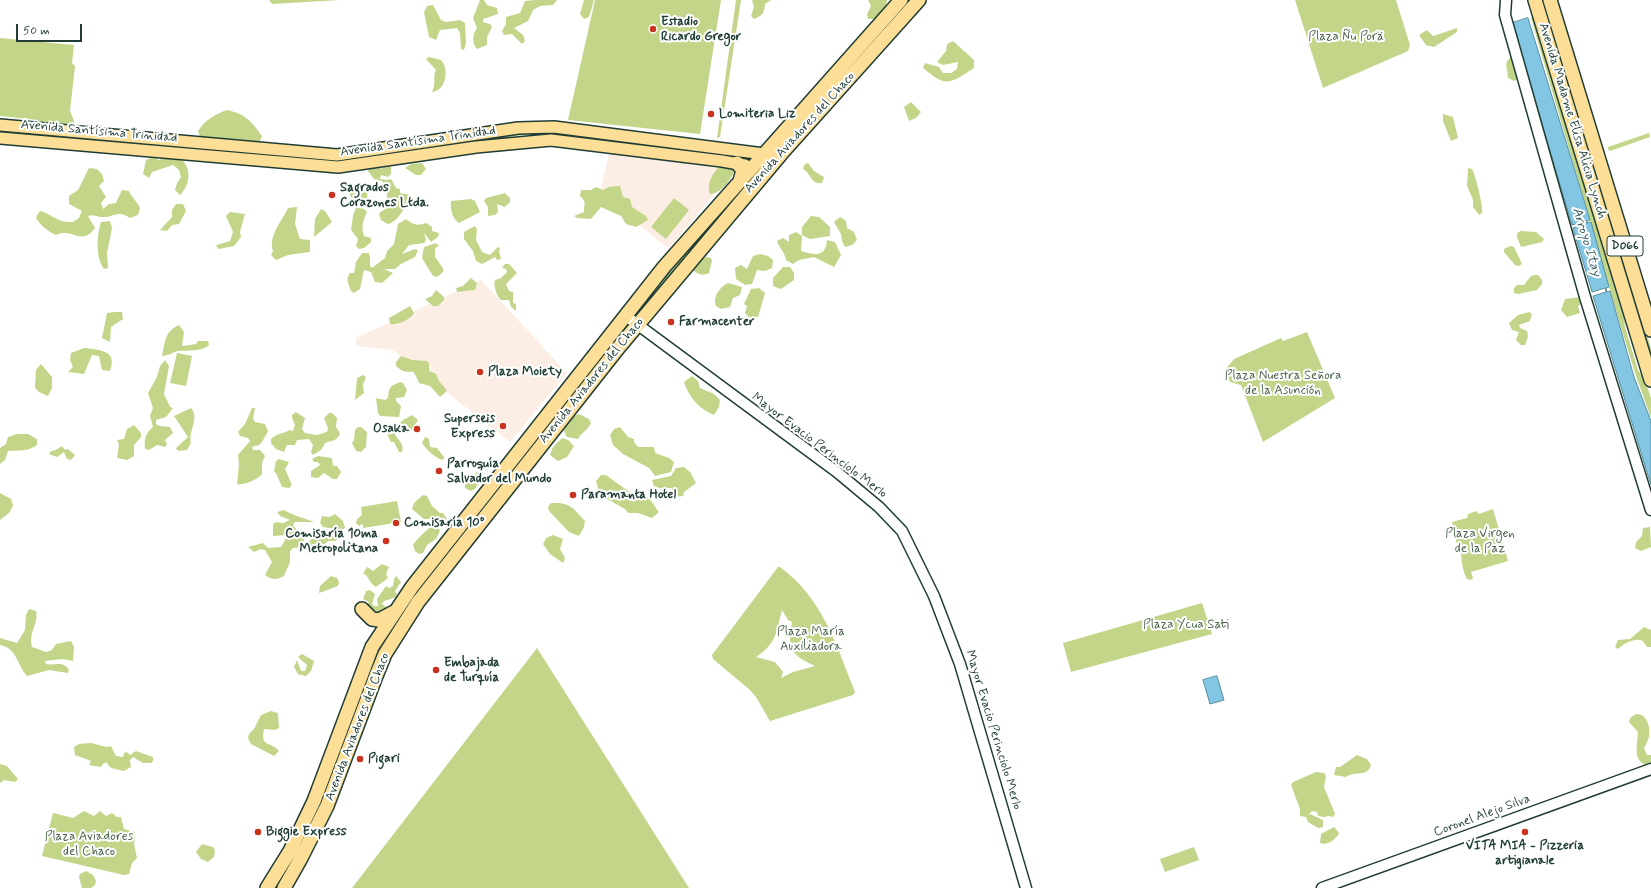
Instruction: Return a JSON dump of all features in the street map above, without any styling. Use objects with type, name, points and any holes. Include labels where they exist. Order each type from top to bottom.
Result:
[{"type":"highway","name":"Avenida Aviadores del Chaco","points":[[284,888],[327,806],[385,654],[418,602],[626,316],[688,238],[901,0]]},
{"type":"highway","name":"Avenida Aviadores del Chaco","points":[[267,888],[290,851],[314,801],[372,647],[412,587],[637,325],[767,170],[919,0]]},
{"type":"highway","name":"Avenida Madame Elisa Alicia Lynch","points":[[1535,0],[1651,380]]},
{"type":"highway","name":"Avenida Madame Elisa Alicia Lynch","points":[[1550,0],[1651,330]]},
{"type":"highway","points":[[738,163],[743,170],[740,181]]},
{"type":"highway","points":[[362,609],[368,617],[379,620],[397,610]]},
{"type":"main road","points":[[1506,0],[1505,15],[1585,297],[1651,510]]},
{"type":"main road","name":"Avenida Santísima Trinidad","points":[[0,125],[337,155],[518,128],[554,127],[764,154]]},
{"type":"main road","name":"Avenida Santísima Trinidad","points":[[0,138],[338,167],[476,147],[551,140],[738,163],[767,170]]},
{"type":"main road","name":"Mayor Evacio Perinciolo Merlo","points":[[626,316],[837,472],[879,507],[902,531],[934,596],[960,664],[1026,888]]},
{"type":"main road","name":"Coronel Alejo Silva","points":[[1322,888],[1651,769]]},
{"type":"shaded area","points":[[609,153],[734,170],[669,249],[600,193]]},
{"type":"shaded area","points":[[481,280],[567,373],[510,442],[393,350],[356,346],[356,338]]},
{"type":"green space","points":[[269,0],[340,0],[272,4]]},
{"type":"green space","points":[[480,0],[484,0],[487,5],[497,8],[498,14],[483,19],[483,22],[490,24],[492,27],[487,37],[487,45],[477,49],[473,39],[477,28],[473,18]]},
{"type":"green space","points":[[557,0],[553,5],[540,6],[533,10],[528,21],[514,28],[523,35],[525,41],[522,44],[512,34],[504,35],[502,31],[506,24],[506,17],[520,13],[525,1]]},
{"type":"green space","points":[[584,0],[594,0],[589,17],[584,19],[580,14]]},
{"type":"green space","points":[[595,0],[721,0],[700,134],[568,120]]},
{"type":"green space","points":[[736,0],[741,0],[720,137],[717,138]]},
{"type":"green space","points":[[752,0],[771,0],[765,4],[762,14],[754,19],[751,16],[754,7]]},
{"type":"green space","points":[[868,0],[887,0],[885,12],[881,13],[874,19],[868,19],[867,14],[871,6]]},
{"type":"green space","name":"Plaza Ñu Porä","points":[[1295,0],[1396,0],[1410,45],[1408,51],[1323,88]]},
{"type":"green space","points":[[1540,0],[1545,0],[1586,139],[1575,112]]},
{"type":"green space","points":[[433,5],[441,20],[446,22],[460,20],[465,23],[466,43],[464,50],[461,49],[460,33],[457,28],[440,30],[436,40],[429,37],[424,12],[427,6]]},
{"type":"green space","points":[[1533,15],[1623,306],[1625,327],[1638,370],[1646,383],[1651,398],[1651,418],[1619,321],[1531,18]]},
{"type":"green space","points":[[1457,28],[1457,32],[1434,47],[1426,45],[1419,35],[1427,30],[1433,36]]},
{"type":"green space","points":[[0,38],[74,45],[72,63],[75,66],[70,111],[76,126],[66,133],[43,127],[38,120],[0,116]]},
{"type":"green space","points":[[953,41],[974,60],[974,68],[959,78],[948,82],[938,79],[923,68],[925,63],[939,67],[943,73],[951,73],[957,69],[958,62],[943,65],[937,62],[946,51],[947,44]]},
{"type":"green space","points":[[429,57],[441,60],[444,64],[446,74],[444,83],[441,87],[432,92],[436,70],[426,59]]},
{"type":"green space","points":[[1511,57],[1516,61],[1520,78],[1514,81],[1508,78],[1507,61]]},
{"type":"green space","points":[[911,102],[921,112],[916,118],[909,121],[904,107]]},
{"type":"green space","points":[[227,110],[244,116],[255,126],[262,136],[257,148],[203,144],[198,131],[204,123]]},
{"type":"green space","points":[[1443,114],[1453,117],[1458,138],[1451,141],[1443,121]]},
{"type":"green space","points":[[0,130],[185,147],[186,148],[0,133]]},
{"type":"green space","points":[[537,131],[537,133],[363,158],[364,157]]},
{"type":"green space","points":[[565,133],[748,157],[565,136]]},
{"type":"green space","points":[[1649,133],[1650,137],[1610,151],[1608,149],[1608,147]]},
{"type":"green space","points":[[153,157],[159,160],[168,157],[176,157],[182,160],[188,172],[188,180],[180,195],[175,190],[181,177],[179,170],[173,165],[152,172],[149,178],[143,174],[146,160]]},
{"type":"green space","points":[[422,163],[426,169],[421,175],[416,175],[405,168],[411,164]]},
{"type":"green space","points":[[808,163],[814,171],[824,177],[822,183],[813,181],[803,169],[804,165]]},
{"type":"green space","points":[[388,165],[391,167],[391,174],[388,177],[381,175],[380,179],[391,179],[396,188],[400,189],[400,193],[410,195],[399,217],[392,223],[388,224],[381,220],[379,214],[389,206],[390,203],[390,200],[387,198],[387,187],[382,181],[374,179],[368,171],[369,168],[380,166],[381,169]]},
{"type":"green space","points":[[722,165],[732,169],[734,172],[721,189],[710,194],[709,186],[711,178]]},
{"type":"green space","points":[[89,168],[97,169],[102,174],[104,181],[99,186],[106,197],[101,203],[103,209],[109,204],[116,203],[122,190],[129,191],[140,208],[138,215],[130,218],[122,214],[106,217],[88,216],[95,228],[85,236],[67,233],[56,235],[53,234],[41,225],[36,217],[40,211],[59,220],[68,222],[73,222],[79,218],[82,211],[69,204],[69,196],[78,190]]},
{"type":"green space","points":[[1468,168],[1472,169],[1479,191],[1482,213],[1479,215],[1473,207],[1473,200],[1467,186]]},
{"type":"green space","points":[[1597,175],[1651,348],[1651,361],[1608,221]]},
{"type":"green space","points":[[365,183],[368,185],[367,199],[362,204],[354,203],[348,190]]},
{"type":"green space","points":[[620,186],[623,197],[630,199],[632,207],[646,216],[648,220],[636,227],[626,224],[621,216],[601,207],[591,219],[577,218],[574,216],[584,212],[585,205],[580,196],[581,190],[591,190],[596,187],[603,190],[609,187]]},
{"type":"green space","points":[[744,187],[639,311],[638,310],[691,243]]},
{"type":"green space","points":[[505,193],[510,198],[510,202],[505,207],[497,204],[498,212],[495,215],[488,216],[488,207],[484,201],[486,198]]},
{"type":"green space","points":[[674,198],[689,210],[666,239],[651,227]]},
{"type":"green space","points":[[471,199],[475,201],[480,212],[459,223],[452,213],[451,201]]},
{"type":"green space","points":[[176,204],[183,204],[186,211],[179,224],[172,225],[167,231],[160,230],[172,217],[172,210]]},
{"type":"green space","points":[[297,207],[295,224],[300,239],[310,240],[310,252],[288,255],[276,260],[271,255],[273,251],[272,240],[274,234],[288,208]]},
{"type":"green space","points":[[356,207],[364,209],[367,212],[364,218],[363,232],[364,236],[371,238],[371,242],[364,248],[359,249],[356,246],[358,239],[351,230]]},
{"type":"green space","points":[[321,209],[325,211],[332,222],[314,237],[315,219]]},
{"type":"green space","points":[[230,212],[245,214],[240,232],[241,237],[234,246],[219,249],[216,246],[230,241],[233,232],[226,216]]},
{"type":"green space","points":[[811,216],[819,217],[830,227],[830,236],[810,239],[802,235],[802,227]]},
{"type":"green space","points":[[840,217],[846,221],[847,228],[854,232],[857,240],[852,245],[845,247],[842,241],[841,234],[834,222]]},
{"type":"green space","points":[[406,219],[415,224],[426,223],[432,227],[432,231],[439,233],[438,237],[431,242],[424,233],[426,240],[424,243],[409,245],[402,254],[415,249],[418,250],[415,257],[401,264],[395,269],[384,269],[393,273],[382,283],[375,282],[371,272],[364,270],[360,289],[354,293],[351,291],[348,278],[350,273],[354,273],[356,262],[362,253],[369,253],[370,266],[372,268],[385,258],[387,251],[394,244],[398,224]]},
{"type":"green space","points":[[110,221],[112,228],[107,253],[108,268],[104,269],[98,252],[99,233],[101,222]]},
{"type":"green space","points":[[475,226],[477,229],[476,240],[482,252],[490,255],[498,247],[500,248],[499,251],[501,259],[497,260],[495,257],[482,264],[476,261],[473,251],[464,239],[464,232]]},
{"type":"green space","points":[[1521,231],[1536,232],[1544,239],[1542,242],[1521,247],[1517,233]]},
{"type":"green space","points":[[796,232],[802,236],[801,251],[818,254],[824,250],[827,240],[835,242],[841,255],[834,267],[814,257],[799,260],[793,264],[786,260],[777,241],[783,238],[789,242],[789,235]]},
{"type":"green space","points":[[436,243],[439,246],[435,248],[435,257],[443,268],[443,272],[437,277],[433,276],[422,258],[424,247]]},
{"type":"green space","points":[[1510,246],[1514,247],[1522,264],[1519,266],[1515,265],[1504,252],[1504,249]]},
{"type":"green space","points":[[760,254],[768,256],[773,260],[772,268],[765,271],[757,270],[752,284],[745,285],[736,279],[735,268],[741,265],[747,269],[753,256]]},
{"type":"green space","points":[[706,257],[711,258],[712,261],[709,273],[702,275],[698,274],[693,269],[696,261]]},
{"type":"green space","points":[[505,264],[509,264],[517,273],[506,284],[509,291],[513,292],[513,303],[516,304],[516,311],[511,307],[509,300],[501,300],[495,288],[495,280],[501,278],[507,272],[506,269],[502,268]]},
{"type":"green space","points":[[783,267],[790,267],[794,273],[794,280],[781,289],[773,286],[773,278]]},
{"type":"green space","points":[[1538,275],[1542,280],[1542,284],[1537,290],[1518,294],[1514,293],[1514,288],[1517,285],[1524,285],[1531,276]]},
{"type":"green space","points":[[471,278],[477,283],[475,290],[457,292],[456,288],[463,286]]},
{"type":"green space","points":[[728,283],[742,287],[740,295],[733,298],[730,307],[721,309],[716,306],[715,299],[720,289]]},
{"type":"green space","points":[[759,288],[765,293],[758,317],[750,318],[745,313],[747,306],[744,304],[751,289]]},
{"type":"green space","points":[[436,290],[444,297],[444,300],[438,306],[433,306],[425,299],[432,296]]},
{"type":"green space","points":[[1580,297],[1582,303],[1578,306],[1580,313],[1567,317],[1561,310],[1565,299]]},
{"type":"green space","points":[[410,306],[414,313],[410,318],[400,323],[390,324],[389,318]]},
{"type":"green space","points":[[122,312],[123,319],[111,327],[110,342],[102,338],[107,313]]},
{"type":"green space","points":[[1529,312],[1532,314],[1530,321],[1519,325],[1520,328],[1527,331],[1528,335],[1525,345],[1521,345],[1516,340],[1519,332],[1512,330],[1509,323],[1518,315]]},
{"type":"green space","points":[[179,325],[184,332],[182,346],[196,344],[198,341],[208,341],[209,345],[198,350],[178,351],[162,356],[168,334],[174,327]]},
{"type":"green space","name":"Plaza Nuestra Señora de la Asunción","points":[[1307,332],[1335,398],[1263,442],[1241,385],[1230,382],[1225,370],[1234,359],[1281,338],[1283,341]]},
{"type":"green space","points":[[617,336],[619,338],[519,463],[517,463]]},
{"type":"green space","points":[[84,348],[96,349],[110,355],[112,364],[110,371],[102,370],[99,356],[92,355],[84,374],[68,372],[73,367],[70,360],[71,353]]},
{"type":"green space","points":[[177,353],[192,356],[186,386],[170,383]]},
{"type":"green space","points":[[401,356],[412,360],[427,361],[429,363],[429,371],[436,374],[439,381],[446,389],[446,392],[440,397],[430,386],[419,383],[413,372],[405,372],[396,366],[396,362]]},
{"type":"green space","points":[[165,360],[169,366],[164,394],[170,407],[173,408],[166,417],[156,420],[156,424],[159,426],[170,427],[173,433],[165,440],[167,444],[165,447],[157,445],[149,450],[145,449],[145,442],[148,432],[153,427],[150,416],[153,408],[148,393],[157,377],[160,366]]},
{"type":"green space","points":[[41,364],[52,377],[52,388],[48,396],[39,392],[35,388],[36,370]]},
{"type":"green space","points":[[363,375],[366,377],[363,385],[364,393],[355,400],[357,378]]},
{"type":"green space","points":[[692,376],[698,381],[700,388],[714,394],[720,400],[719,407],[714,415],[699,406],[689,393],[684,382]]},
{"type":"green space","points":[[400,382],[403,383],[407,390],[404,397],[396,398],[396,401],[401,406],[399,417],[380,416],[378,413],[376,398],[385,400],[388,398],[391,387]]},
{"type":"green space","points":[[191,408],[194,420],[191,443],[187,450],[179,451],[176,449],[177,447],[188,437],[174,416]]},
{"type":"green space","points":[[252,408],[255,408],[253,419],[255,422],[265,424],[268,431],[259,445],[252,447],[253,450],[260,450],[265,456],[262,463],[262,474],[251,482],[237,484],[239,465],[238,455],[250,441],[248,438],[240,436],[238,432],[245,424]]},
{"type":"green space","points":[[296,412],[305,418],[302,429],[305,433],[317,435],[327,432],[328,428],[324,418],[329,413],[332,413],[337,418],[336,427],[340,433],[339,436],[334,440],[325,443],[321,450],[313,455],[311,452],[313,445],[309,439],[297,440],[295,445],[287,445],[284,452],[276,449],[271,443],[271,439],[290,430],[293,431],[295,425],[292,415]]},
{"type":"green space","points":[[579,414],[589,419],[591,423],[590,425],[578,439],[567,437],[564,431],[567,423],[571,418]]},
{"type":"green space","points":[[412,415],[418,420],[411,431],[395,434],[402,444],[402,452],[399,452],[394,442],[391,442],[388,436],[388,428],[377,428],[383,425],[398,425]]},
{"type":"green space","points":[[134,425],[141,433],[141,437],[134,445],[134,456],[127,460],[117,458],[119,444],[117,440],[124,439],[127,429]]},
{"type":"green space","points":[[358,427],[361,427],[367,432],[366,447],[361,452],[356,451],[352,443],[354,440],[355,430]]},
{"type":"green space","points":[[620,427],[628,437],[634,439],[634,442],[638,447],[654,447],[655,453],[669,458],[674,462],[671,472],[655,476],[649,468],[623,454],[613,445],[610,435],[614,429]]},
{"type":"green space","points":[[17,434],[28,434],[37,439],[37,445],[27,450],[8,451],[5,460],[0,464],[0,448],[6,444],[8,437]]},
{"type":"green space","points":[[425,437],[429,439],[430,447],[437,448],[444,457],[443,460],[434,456],[422,443]]},
{"type":"green space","points":[[562,438],[568,440],[574,446],[567,457],[558,461],[550,455],[553,447]]},
{"type":"green space","points":[[62,446],[65,450],[68,449],[75,455],[71,460],[67,459],[64,452],[57,457],[49,454],[51,451]]},
{"type":"green space","points":[[318,456],[332,458],[333,466],[337,466],[341,472],[337,479],[333,479],[324,473],[318,478],[311,477],[311,471],[320,465],[312,459]]},
{"type":"green space","points":[[279,459],[289,462],[285,469],[292,485],[289,488],[282,487],[276,473],[274,472],[276,461]]},
{"type":"green space","points":[[684,467],[690,472],[696,483],[684,492],[683,496],[675,497],[671,492],[672,488],[659,488],[654,486],[652,480],[671,476],[676,468]]},
{"type":"green space","points":[[477,472],[482,476],[475,489],[471,491],[465,488],[465,485]]},
{"type":"green space","points":[[601,475],[606,475],[628,491],[638,495],[641,499],[647,497],[651,500],[659,512],[652,518],[638,513],[628,513],[625,509],[600,495],[596,481]]},
{"type":"green space","points":[[0,493],[11,499],[13,505],[10,512],[0,520]]},
{"type":"green space","points":[[423,495],[427,496],[432,506],[440,513],[443,513],[447,519],[446,523],[438,523],[432,519],[424,519],[412,509],[414,503]]},
{"type":"green space","points":[[397,501],[401,522],[363,528],[363,524],[359,526],[356,523],[357,519],[362,515],[361,507]]},
{"type":"green space","points":[[551,503],[563,504],[571,507],[585,521],[584,527],[579,536],[569,532],[549,511],[548,507]]},
{"type":"green space","name":"Plaza Virgen de la Paz","points":[[1493,509],[1508,561],[1471,572],[1473,578],[1471,580],[1467,579],[1462,566],[1461,551],[1457,544],[1452,522],[1467,518],[1468,514],[1476,511],[1479,514]]},
{"type":"green space","points":[[284,510],[314,522],[295,522],[293,525],[304,539],[303,547],[293,548],[290,551],[290,562],[284,576],[277,579],[272,579],[265,575],[272,562],[265,550],[261,549],[254,552],[248,547],[263,543],[268,548],[281,547],[288,535],[273,536],[273,524],[276,522],[283,523],[290,520],[280,516],[277,512]]},
{"type":"green space","points":[[335,514],[343,521],[345,528],[341,530],[323,527],[320,523],[322,516],[329,517]]},
{"type":"green space","points":[[436,525],[440,531],[436,539],[427,545],[423,553],[419,554],[415,551],[413,545],[420,536]]},
{"type":"green space","points":[[1650,527],[1651,547],[1641,551],[1635,548],[1636,542],[1642,536],[1643,528]]},
{"type":"green space","points":[[322,532],[339,538],[335,541],[328,541],[320,549],[311,548],[308,542]]},
{"type":"green space","points":[[553,535],[563,539],[560,549],[565,558],[563,563],[550,554],[543,544],[546,538]]},
{"type":"green space","points":[[382,564],[389,567],[386,574],[388,578],[376,587],[366,575],[363,574],[367,567],[373,571]]},
{"type":"green space","name":"Plaza María Auxiliadora","points":[[778,567],[780,567],[795,580],[818,608],[834,640],[855,692],[853,695],[770,721],[756,697],[750,690],[713,659],[712,655]],"holes":[[[782,610],[788,620],[792,622],[790,639],[793,650],[801,658],[815,666],[793,672],[781,678],[783,672],[775,662],[756,657],[768,647],[775,637]]]},
{"type":"green space","points":[[331,576],[337,578],[339,582],[338,586],[319,593],[320,586]]},
{"type":"green space","points":[[396,576],[401,582],[395,591],[397,595],[394,598],[384,601],[382,604],[388,608],[380,615],[374,610],[370,610],[367,605],[369,602],[363,599],[366,591],[370,590],[375,594],[372,604],[374,606],[378,606],[377,599],[386,586],[389,588],[393,586]]},
{"type":"green space","name":"Plaza Ycua Sati","points":[[1202,603],[1212,634],[1071,672],[1063,643]]},
{"type":"green space","points":[[29,609],[36,611],[37,616],[31,637],[32,647],[46,652],[52,650],[56,644],[71,641],[74,647],[73,661],[62,659],[45,661],[46,664],[64,665],[69,670],[68,673],[49,670],[27,676],[13,653],[6,647],[0,645],[0,638],[17,643],[25,630],[26,615]]},
{"type":"green space","points":[[1644,627],[1651,630],[1651,647],[1647,647],[1642,641],[1634,640],[1618,649],[1615,647],[1618,640],[1630,639]]},
{"type":"green space","points":[[537,648],[689,888],[352,888]]},
{"type":"green space","points":[[302,654],[314,661],[311,671],[306,676],[298,674],[294,667],[297,660],[301,671],[305,671],[307,665],[298,657]]},
{"type":"green space","points":[[271,711],[278,713],[279,728],[275,730],[264,729],[263,735],[265,742],[279,751],[274,756],[251,744],[248,738],[261,715]]},
{"type":"green space","points":[[1636,714],[1640,714],[1647,721],[1649,734],[1648,741],[1644,748],[1647,755],[1651,755],[1651,766],[1645,765],[1638,758],[1638,732],[1629,722],[1630,718]]},
{"type":"green space","points":[[91,743],[107,747],[111,746],[116,756],[123,757],[124,753],[127,752],[130,755],[136,751],[153,757],[153,761],[151,763],[143,763],[133,757],[130,760],[131,767],[124,771],[111,768],[106,762],[101,767],[89,765],[91,761],[75,755],[74,747],[79,744]]},
{"type":"green space","points":[[1357,755],[1367,759],[1371,765],[1367,771],[1346,777],[1334,775],[1336,767],[1340,767]]},
{"type":"green space","points":[[0,764],[7,766],[18,779],[15,782],[4,780],[0,783]]},
{"type":"green space","points":[[1316,772],[1324,773],[1326,776],[1324,787],[1335,814],[1333,817],[1324,817],[1318,816],[1317,812],[1312,811],[1307,816],[1310,814],[1323,820],[1323,827],[1318,828],[1308,822],[1306,817],[1300,816],[1300,809],[1291,785],[1293,782]]},
{"type":"green space","name":"Plaza Aviadores del Chaco","points":[[84,811],[94,816],[100,811],[106,816],[112,813],[117,817],[121,817],[124,829],[135,832],[134,844],[137,858],[132,863],[129,874],[124,875],[42,856],[53,813],[73,818]]},
{"type":"green space","points":[[1334,827],[1339,833],[1336,838],[1326,844],[1320,843],[1321,834]]},
{"type":"green space","points":[[202,844],[213,847],[215,850],[214,857],[208,862],[201,859],[196,852]]},
{"type":"green space","points":[[1194,847],[1199,860],[1165,872],[1160,859]]},
{"type":"green space","points":[[86,871],[93,875],[96,881],[95,885],[91,888],[82,888],[79,877],[80,874]]},
{"type":"water","points":[[1528,18],[1590,220],[1587,221],[1587,223],[1586,221],[1572,225],[1512,23]]},
{"type":"water","name":"Arroyo Itay","points":[[1591,222],[1609,287],[1606,288],[1607,292],[1610,291],[1634,377],[1651,421],[1651,485],[1593,296],[1606,292],[1605,288],[1592,292],[1573,228]]},
{"type":"water","points":[[1217,676],[1224,700],[1210,704],[1203,680]]},
{"type":"place","name":"Estadio Ricardo Gregor","points":[[653,29]]},
{"type":"place","name":"Lomiteria Liz","points":[[711,114]]},
{"type":"place","name":"Sagrados Corazones Ltda.","points":[[332,195]]},
{"type":"place","name":"Farmacenter","points":[[671,322]]},
{"type":"place","name":"Plaza Moiety","points":[[480,372]]},
{"type":"place","name":"Superseis Express","points":[[503,426]]},
{"type":"place","name":"Osaka","points":[[417,429]]},
{"type":"place","name":"Parroquía Salvador del Mundo","points":[[439,471]]},
{"type":"place","name":"Paramanta Hotel","points":[[573,495]]},
{"type":"place","name":"Comisaría 10º","points":[[396,523]]},
{"type":"place","name":"Comisaría 10ma Metropolitana","points":[[386,541]]},
{"type":"place","name":"Embajada de Turquía","points":[[436,670]]},
{"type":"place","name":"Pigari","points":[[360,759]]},
{"type":"place","name":"Biggie Express","points":[[258,832]]},
{"type":"place","name":"VITA MIA - Pizzeria artigianale","points":[[1525,832]]}]
